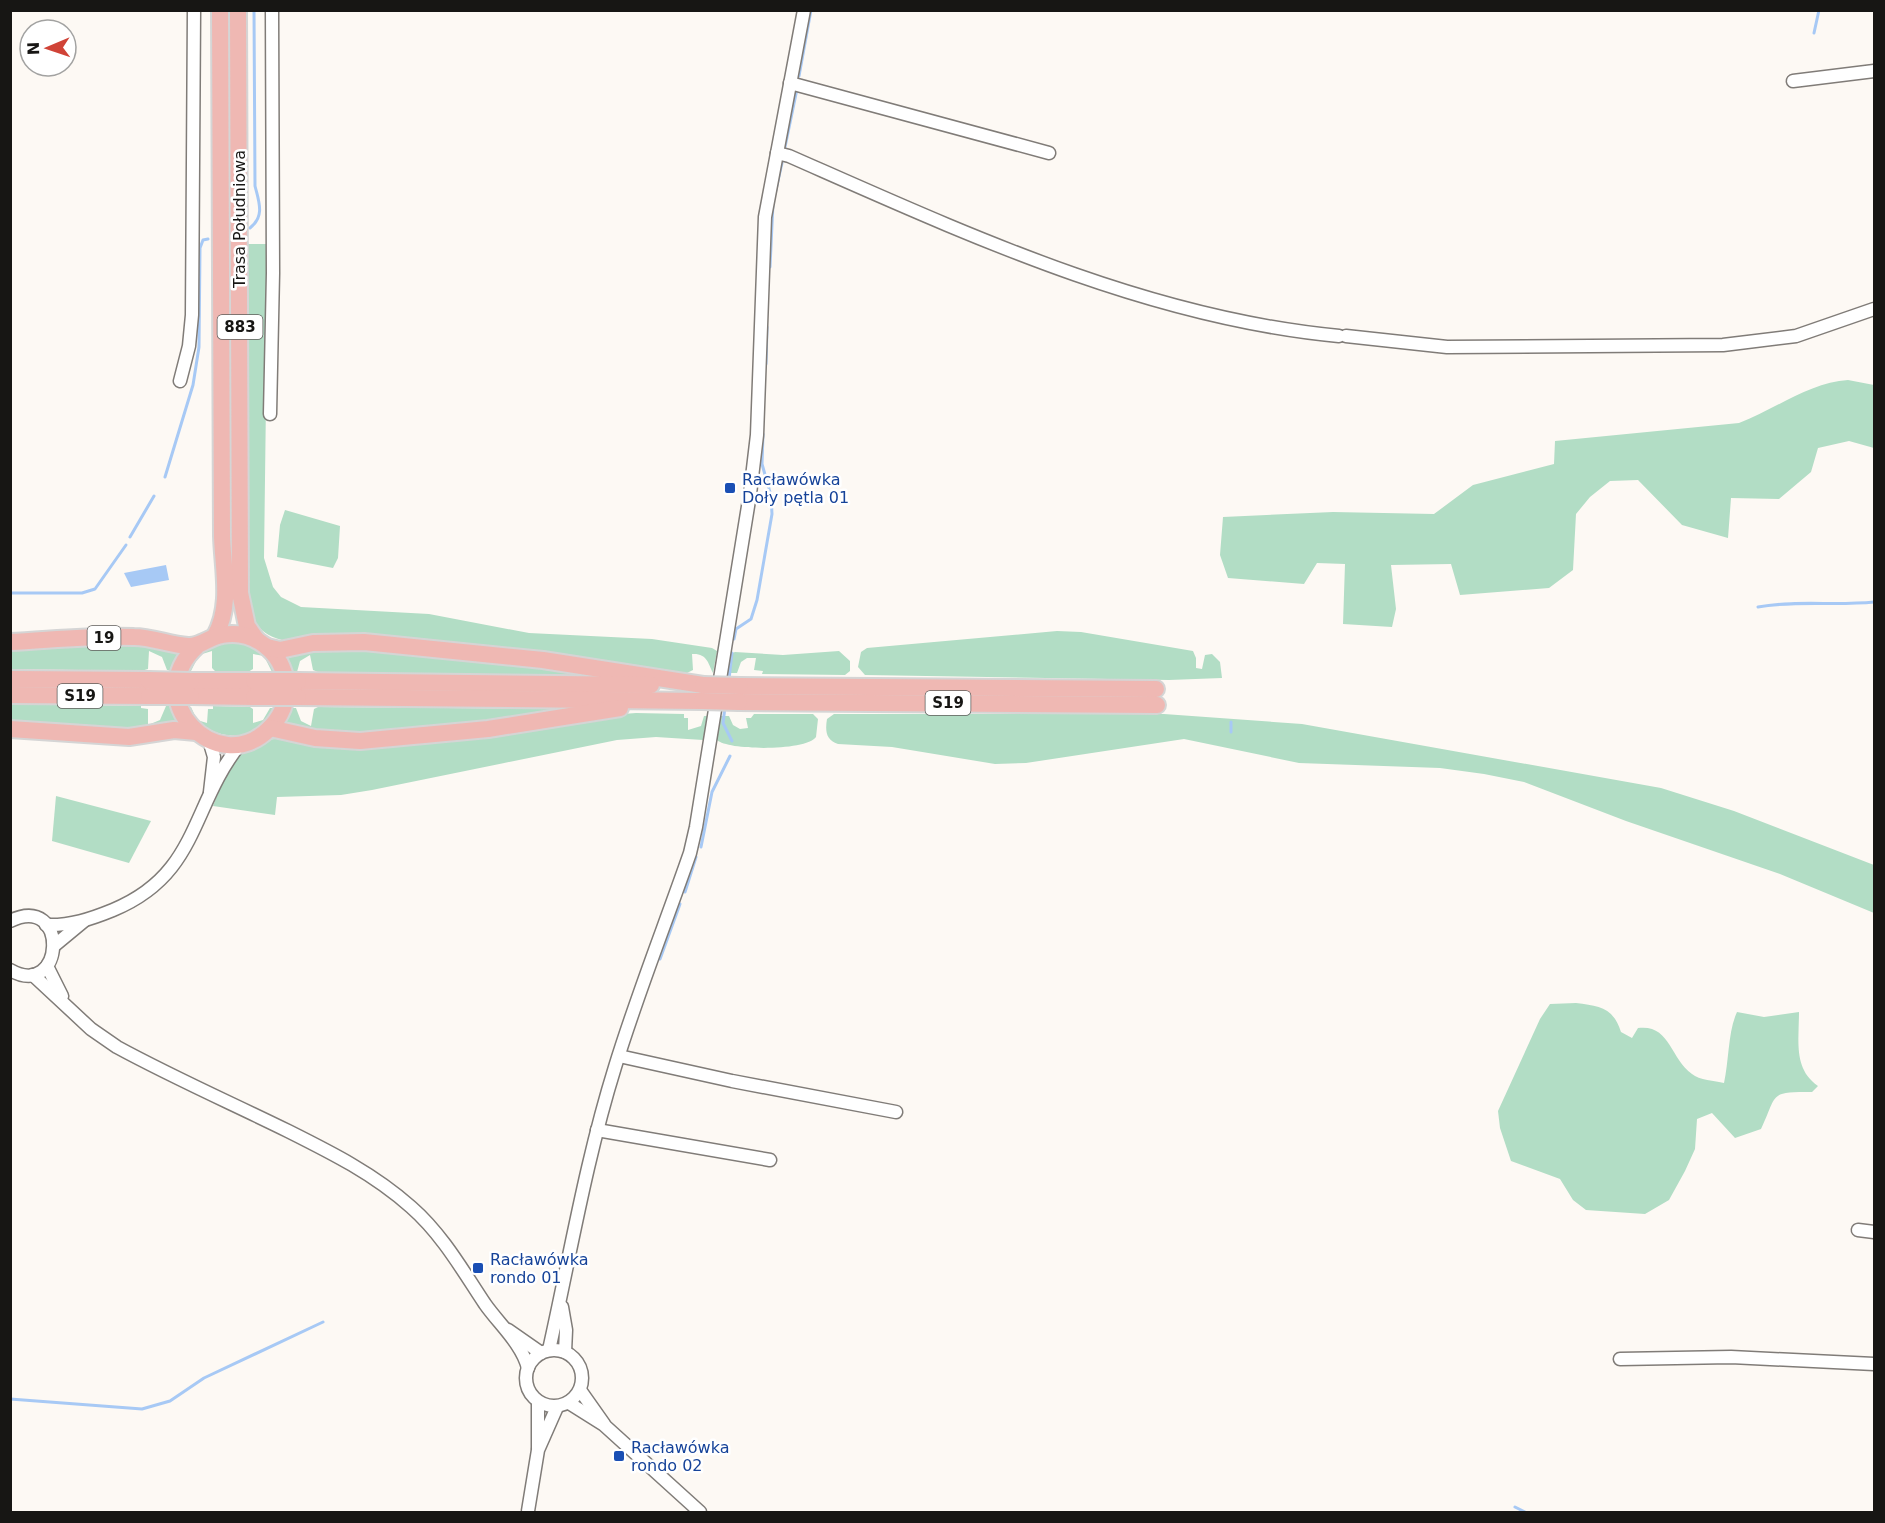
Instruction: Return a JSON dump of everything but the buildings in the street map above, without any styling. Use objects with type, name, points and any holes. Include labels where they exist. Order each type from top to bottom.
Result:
[{"type":"highway","name":"Trasa Południowa","points":[[214,636],[221,623],[226,597],[222,536],[220,10]]},
{"type":"highway","name":"Trasa Południowa","points":[[238,10],[240,594],[244,618],[262,643]]},
{"type":"highway","points":[[203,736],[180,711],[176,685],[184,661],[197,646],[214,636],[235,634],[280,650],[313,643],[364,642],[543,660],[703,693]]},
{"type":"highway","name":"19","points":[[10,642],[131,637],[197,646]]},
{"type":"highway","name":"883","points":[[262,643],[283,670],[287,691],[282,711],[270,728]]},
{"type":"highway","name":"S19","points":[[10,679],[191,689],[1156,697]]},
{"type":"highway","name":"S19","points":[[10,695],[149,688]]},
{"type":"highway","name":"S19","points":[[298,689],[663,701],[703,693]]},
{"type":"highway","points":[[10,729],[129,737],[174,730],[203,736],[223,744],[241,743],[259,737],[270,728],[315,738],[360,741],[488,729],[663,701]]},
{"type":"street","points":[[180,381],[189,346],[192,315],[194,10]]},
{"type":"street","points":[[270,414],[273,273],[272,10]]},
{"type":"street","points":[[528,1368],[545,1351],[561,1303],[568,1252],[597,1130],[619,1056],[690,853],[704,785],[751,483],[756,435],[763,240],[804,10]]},
{"type":"street","points":[[1793,81],[1875,71]]},
{"type":"street","points":[[790,82],[1049,153]]},
{"type":"street","points":[[777,153],[789,156],[1007,248],[1111,286],[1240,321],[1303,333],[1457,348],[1723,345],[1796,336],[1875,309]]},
{"type":"street","points":[[203,736],[214,757],[210,793]]},
{"type":"street","points":[[46,925],[84,921],[129,903],[164,878],[191,840],[210,793],[241,743]]},
{"type":"street","points":[[10,921],[28,916],[46,925],[54,936],[55,945],[47,966],[33,975],[24,975],[10,970]]},
{"type":"street","points":[[55,945],[84,921]]},
{"type":"street","points":[[47,966],[65,1003]]},
{"type":"street","points":[[33,975],[91,1029],[117,1047],[335,1155],[374,1178],[428,1224],[505,1328],[528,1368],[528,1389],[538,1402],[538,1450],[528,1511]]},
{"type":"street","points":[[619,1056],[732,1082],[896,1112]]},
{"type":"street","points":[[597,1130],[770,1160]]},
{"type":"street","points":[[1858,1230],[1875,1232]]},
{"type":"street","points":[[561,1303],[566,1330],[565,1352]]},
{"type":"street","points":[[505,1328],[545,1351],[565,1352],[579,1363],[582,1372],[580,1390],[604,1425],[700,1512]]},
{"type":"street","points":[[1620,1359],[1731,1357],[1875,1364]]},
{"type":"street","points":[[538,1450],[563,1405],[580,1390]]},
{"type":"street","points":[[538,1402],[563,1405],[604,1425]]},
{"type":"green space","points":[[245,244],[268,244],[264,558],[273,587],[281,597],[301,607],[429,614],[529,633],[652,639],[712,648],[717,651],[713,673],[706,659],[697,654],[692,654],[693,670],[685,674],[282,640],[264,632],[246,605]]},
{"type":"green space","points":[[1848,380],[1874,385],[1874,448],[1849,441],[1818,448],[1811,472],[1779,499],[1731,498],[1728,538],[1682,525],[1638,480],[1610,481],[1590,497],[1576,514],[1573,570],[1549,588],[1460,595],[1451,564],[1391,565],[1396,609],[1392,627],[1343,624],[1345,564],[1317,563],[1304,584],[1228,578],[1220,555],[1223,517],[1333,512],[1434,514],[1473,485],[1554,464],[1555,441],[1739,423],[1806,391]]},
{"type":"green space","points":[[285,510],[340,526],[338,558],[333,568],[277,557],[280,525]]},
{"type":"green space","points":[[1057,631],[1081,632],[1193,651],[1196,668],[1202,669],[1205,655],[1212,654],[1220,662],[1222,678],[1169,680],[865,675],[858,667],[861,652],[867,648]]},
{"type":"green space","points":[[234,642],[247,645],[264,656],[253,654],[253,669],[248,672],[215,671],[212,668],[212,651],[201,654],[212,647]]},
{"type":"green space","points":[[130,644],[180,652],[171,671],[167,670],[162,657],[149,651],[148,669],[141,671],[11,669],[11,649]]},
{"type":"green space","points":[[343,647],[591,671],[597,676],[318,672],[313,670],[310,655],[300,661],[297,672],[291,672],[284,656]]},
{"type":"green space","points":[[839,651],[850,661],[850,671],[845,675],[762,674],[763,671],[754,670],[756,658],[747,658],[741,662],[737,673],[726,673],[730,654],[735,652],[783,655]]},
{"type":"green space","points":[[264,657],[271,666],[275,672],[272,672]]},
{"type":"green space","points":[[198,658],[191,671],[187,671],[192,664]]},
{"type":"green space","points":[[10,704],[141,706],[141,708],[148,709],[148,725],[160,720],[166,706],[172,706],[179,722],[145,730],[11,723]]},
{"type":"green space","points":[[213,706],[250,707],[253,709],[253,723],[263,720],[270,708],[274,708],[266,721],[256,730],[244,735],[231,736],[218,733],[197,720],[207,723],[208,709],[213,709]]},
{"type":"green space","points":[[187,707],[191,707],[197,720],[195,718]]},
{"type":"green space","points":[[318,707],[573,709],[486,725],[332,735],[284,723],[291,708],[296,708],[301,721],[311,726],[314,709]]},
{"type":"green space","points":[[636,713],[684,714],[684,718],[688,718],[688,730],[701,726],[704,716],[707,716],[703,740],[656,737],[617,740],[372,790],[341,795],[277,797],[275,815],[213,806],[232,764],[240,754],[262,742],[276,739]]},
{"type":"green space","points":[[754,714],[813,714],[818,719],[816,737],[810,742],[798,745],[768,748],[736,746],[717,740],[719,716],[729,716],[733,725],[740,729],[748,728],[746,718],[751,718]]},
{"type":"green space","points":[[834,714],[1164,714],[1302,724],[1661,788],[1734,811],[1874,865],[1874,913],[1780,874],[1626,821],[1524,782],[1484,774],[1440,768],[1299,763],[1184,739],[1026,763],[995,764],[892,747],[838,744],[831,740],[826,731],[827,719]]},
{"type":"green space","points":[[56,796],[151,821],[129,863],[52,841]]},
{"type":"green space","points":[[1576,1003],[1604,1009],[1614,1017],[1621,1032],[1632,1038],[1638,1028],[1657,1031],[1692,1074],[1703,1079],[1724,1083],[1732,1028],[1737,1012],[1764,1017],[1799,1012],[1798,1043],[1801,1062],[1804,1071],[1818,1086],[1812,1092],[1788,1093],[1776,1097],[1761,1129],[1735,1138],[1712,1113],[1697,1119],[1695,1149],[1685,1171],[1669,1200],[1645,1214],[1586,1210],[1573,1200],[1560,1179],[1511,1161],[1500,1128],[1498,1111],[1540,1019],[1550,1004]]},
{"type":"water","points":[[166,565],[169,580],[131,587],[124,573]]},
{"type":"waterway","points":[[250,228],[258,219],[260,208],[255,186],[254,10]]},
{"type":"waterway","points":[[799,76],[811,10]]},
{"type":"waterway","points":[[1814,33],[1819,10]]},
{"type":"waterway","points":[[785,147],[797,89]]},
{"type":"waterway","points":[[775,194],[782,163]]},
{"type":"waterway","points":[[770,267],[773,203]]},
{"type":"waterway","points":[[165,477],[193,385],[199,347],[200,248],[203,240],[208,239]]},
{"type":"waterway","points":[[766,364],[767,327]]},
{"type":"waterway","points":[[734,639],[736,629],[751,619],[757,600],[772,514],[771,496],[762,464],[763,434]]},
{"type":"waterway","points":[[130,537],[154,496]]},
{"type":"waterway","points":[[10,593],[82,593],[95,589],[126,545]]},
{"type":"waterway","points":[[1758,607],[1874,602]]},
{"type":"waterway","points":[[729,679],[732,653]]},
{"type":"waterway","points":[[725,707],[723,723],[732,741]]},
{"type":"waterway","points":[[1231,722],[1231,732]]},
{"type":"waterway","points":[[701,847],[712,792],[730,756]]},
{"type":"waterway","points":[[685,892],[696,857]]},
{"type":"waterway","points":[[660,959],[680,904]]},
{"type":"waterway","points":[[10,1399],[142,1409],[170,1401],[204,1378],[323,1322]]},
{"type":"waterway","points":[[1515,1507],[1525,1512]]},
{"type":"place","name":"Racławówka Doły pętla 01","points":[[730,488]]},
{"type":"place","name":"Racławówka rondo 01","points":[[478,1268]]},
{"type":"place","name":"Racławówka rondo 02","points":[[619,1456]]}]
